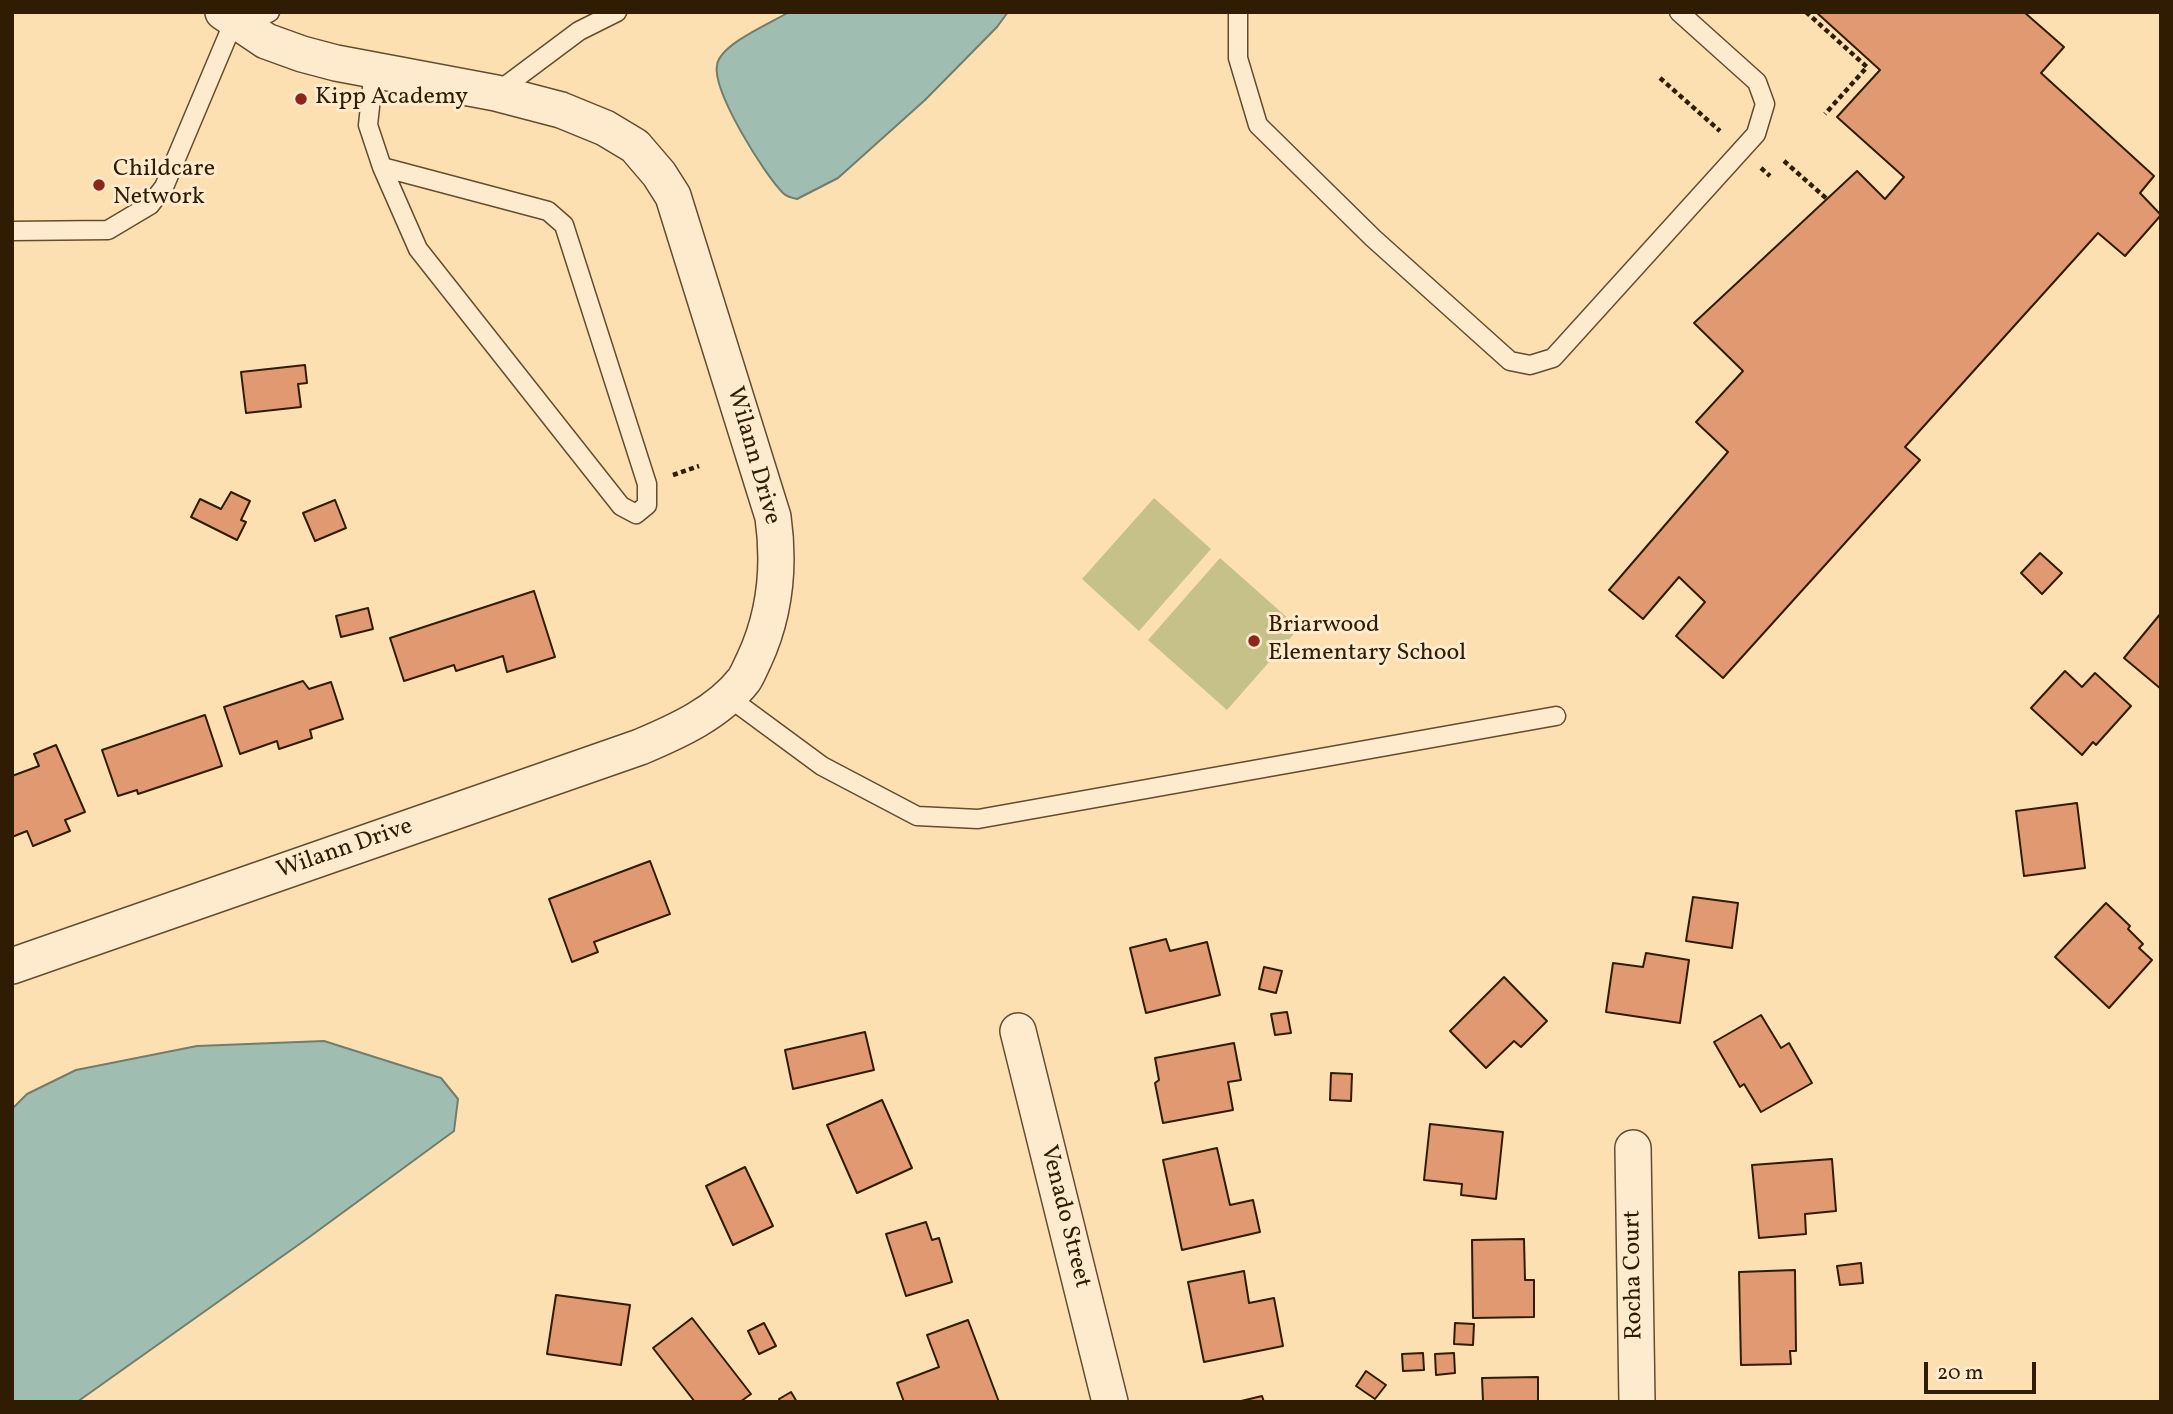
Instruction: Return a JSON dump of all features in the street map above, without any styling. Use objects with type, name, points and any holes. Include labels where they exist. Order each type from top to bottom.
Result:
[{"type":"street","name":"Wilann Drive","points":[[12,966],[640,747],[684,728],[713,708],[745,679],[764,638],[776,581],[777,544],[773,517],[673,196],[659,174],[635,146],[605,128],[561,110],[496,93],[302,54],[266,41],[243,18]]},
{"type":"street","name":"Venado Street","points":[[1018,1031],[1110,1402]]},
{"type":"street","name":"Rocha Court","points":[[1633,1148],[1637,1402]]},
{"type":"lane","points":[[496,93],[579,31],[617,12]]},
{"type":"lane","points":[[1238,12],[1238,58],[1258,125],[1373,238],[1510,361],[1530,365],[1553,358],[1756,134],[1765,104],[1757,82],[1679,12]]},
{"type":"lane","points":[[12,231],[108,230],[150,205],[164,187],[243,18]]},
{"type":"lane","points":[[374,70],[368,125],[382,167],[418,249],[621,506],[636,513],[647,505],[648,484],[564,225],[548,211],[382,167]]},
{"type":"lane","points":[[727,696],[822,766],[917,816],[978,819],[1556,716]]},
{"type":"path","points":[[1806,12],[1867,67],[1825,114]]},
{"type":"path","points":[[1660,78],[1770,176]]},
{"type":"path","points":[[1784,161],[1827,199]]},
{"type":"shaded area","points":[[789,12],[1008,12],[997,27],[925,100],[838,178],[797,199],[783,193],[752,151],[723,93],[717,65],[720,57],[736,42]]},
{"type":"shaded area","points":[[1154,498],[1211,549],[1139,631],[1082,579]]},
{"type":"shaded area","points":[[1220,558],[1299,628],[1227,710],[1148,640]]},
{"type":"shaded area","points":[[324,1041],[441,1078],[458,1099],[454,1131],[77,1402],[12,1402],[12,1109],[27,1094],[76,1070],[197,1046]]},
{"type":"building","points":[[1816,12],[2024,12],[2064,47],[2041,73],[2154,176],[2140,193],[2161,215],[2125,256],[2098,233],[1905,447],[1920,460],[1723,678],[1676,636],[1705,602],[1679,577],[1643,619],[1609,590],[1728,452],[1696,422],[1743,371],[1694,323],[1857,171],[1885,199],[1904,177],[1837,117],[1880,70]]},
{"type":"building","points":[[305,365],[307,383],[298,384],[301,407],[246,413],[241,372]]},
{"type":"building","points":[[231,492],[250,501],[241,520],[246,522],[237,540],[191,517],[200,499],[221,509]]},
{"type":"building","points":[[335,500],[346,528],[315,541],[303,513]]},
{"type":"building","points":[[2040,553],[2062,573],[2042,594],[2021,573]]},
{"type":"building","points":[[534,591],[555,657],[507,672],[503,656],[456,671],[454,665],[404,681],[390,638]]},
{"type":"building","points":[[368,608],[373,629],[341,637],[336,616]]},
{"type":"building","points":[[2161,613],[2161,689],[2124,658]]},
{"type":"building","points":[[2065,671],[2082,687],[2095,673],[2131,706],[2096,745],[2093,742],[2082,755],[2031,708]]},
{"type":"building","points":[[303,681],[309,689],[331,682],[343,719],[310,730],[312,738],[279,749],[277,741],[240,754],[224,707]]},
{"type":"building","points":[[205,715],[222,766],[138,794],[137,790],[118,796],[102,750]]},
{"type":"building","points":[[56,745],[85,812],[65,820],[70,831],[33,846],[27,831],[12,837],[12,776],[39,766],[34,754]]},
{"type":"building","points":[[2077,803],[2085,868],[2024,876],[2016,811]]},
{"type":"building","points":[[650,861],[670,914],[594,942],[598,952],[572,962],[549,899]]},
{"type":"building","points":[[1693,897],[1738,903],[1732,948],[1686,941]]},
{"type":"building","points":[[2106,903],[2130,926],[2128,929],[2143,944],[2139,948],[2152,960],[2109,1008],[2055,957]]},
{"type":"building","points":[[1166,939],[1170,951],[1207,942],[1220,995],[1146,1013],[1130,948]]},
{"type":"building","points":[[1646,953],[1689,960],[1680,1023],[1606,1012],[1613,963],[1643,967]]},
{"type":"building","points":[[1264,967],[1282,971],[1276,993],[1259,989]]},
{"type":"building","points":[[1504,977],[1547,1021],[1521,1047],[1514,1041],[1486,1068],[1450,1031]]},
{"type":"building","points":[[1287,1012],[1291,1033],[1275,1035],[1271,1014]]},
{"type":"building","points":[[1761,1015],[1781,1048],[1789,1043],[1812,1083],[1761,1112],[1744,1084],[1740,1087],[1714,1042]]},
{"type":"building","points":[[865,1032],[874,1070],[793,1089],[785,1050]]},
{"type":"building","points":[[1234,1043],[1241,1080],[1228,1082],[1233,1110],[1163,1123],[1155,1083],[1159,1080],[1155,1058]]},
{"type":"building","points":[[1331,1073],[1352,1074],[1351,1101],[1330,1100]]},
{"type":"building","points":[[882,1100],[912,1168],[857,1193],[827,1125]]},
{"type":"building","points":[[1430,1124],[1503,1132],[1496,1199],[1461,1195],[1462,1184],[1424,1180]]},
{"type":"building","points":[[1217,1148],[1230,1205],[1253,1200],[1260,1232],[1182,1250],[1163,1160]]},
{"type":"building","points":[[1832,1159],[1836,1211],[1805,1214],[1806,1234],[1759,1238],[1752,1165]]},
{"type":"building","points":[[745,1167],[773,1226],[733,1245],[706,1186]]},
{"type":"building","points":[[926,1222],[932,1240],[939,1238],[952,1282],[906,1296],[886,1234]]},
{"type":"building","points":[[1524,1239],[1525,1280],[1534,1280],[1534,1317],[1473,1318],[1472,1240]]},
{"type":"building","points":[[1861,1263],[1863,1283],[1840,1285],[1837,1266]]},
{"type":"building","points":[[1795,1270],[1796,1351],[1790,1351],[1791,1364],[1741,1365],[1739,1272]]},
{"type":"building","points":[[1244,1271],[1249,1303],[1274,1298],[1283,1346],[1204,1362],[1188,1282]]},
{"type":"building","points":[[556,1295],[630,1305],[621,1365],[547,1354]]},
{"type":"building","points":[[692,1318],[751,1394],[740,1402],[695,1402],[653,1348]]},
{"type":"building","points":[[968,1320],[999,1402],[904,1402],[897,1383],[939,1367],[927,1335]]},
{"type":"building","points":[[764,1323],[776,1346],[759,1354],[748,1331]]},
{"type":"building","points":[[1455,1323],[1474,1324],[1473,1345],[1454,1344]]},
{"type":"building","points":[[1423,1353],[1424,1370],[1403,1371],[1402,1354]]},
{"type":"building","points":[[1454,1353],[1455,1373],[1436,1375],[1435,1354]]},
{"type":"building","points":[[1366,1371],[1386,1385],[1375,1399],[1356,1386]]},
{"type":"building","points":[[1538,1377],[1538,1402],[1483,1402],[1482,1378]]},
{"type":"building","points":[[791,1392],[797,1402],[780,1402],[779,1399]]},
{"type":"building","points":[[1262,1396],[1264,1402],[1237,1402]]},
{"type":"place","name":"Kipp Academy","points":[[301,99]]},
{"type":"place","name":"Childcare Network","points":[[99,185]]},
{"type":"place","name":"Briarwood Elementary School","points":[[1254,641]]}]
